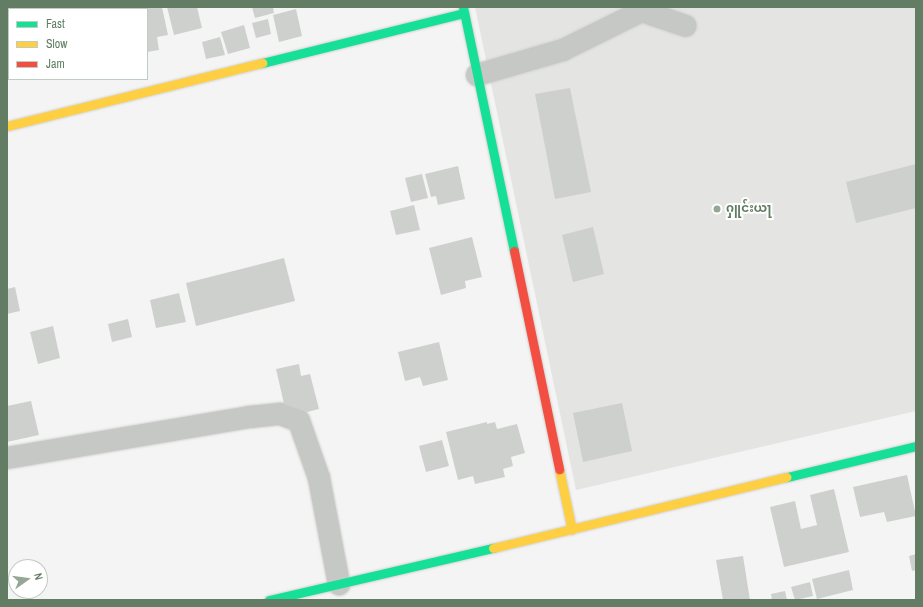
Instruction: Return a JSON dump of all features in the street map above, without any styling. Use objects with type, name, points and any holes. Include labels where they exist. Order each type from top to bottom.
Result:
[{"type":"street","points":[[7,126],[464,10],[572,530]]},
{"type":"street","points":[[477,76],[563,50],[642,11],[686,26]]},
{"type":"street","points":[[7,458],[250,417],[280,414],[299,421],[319,478],[339,584]]},
{"type":"street","points":[[269,600],[572,530],[916,446]]},
{"type":"shaded area","name":"ႁူင်းယႃ","points":[[475,7],[916,7],[916,411],[576,490]]},
{"type":"building","points":[[7,7],[12,8],[8,8],[7,24]]},
{"type":"building","points":[[122,7],[162,7],[168,35],[157,37],[159,50],[148,52],[148,8]]},
{"type":"building","points":[[167,7],[197,7],[202,28],[174,35]]},
{"type":"building","points":[[252,7],[273,7],[274,13],[255,18]]},
{"type":"building","points":[[296,9],[302,36],[279,42],[273,15]]},
{"type":"building","points":[[268,19],[271,34],[256,38],[252,23]]},
{"type":"building","points":[[244,25],[250,48],[228,54],[221,32]]},
{"type":"building","points":[[7,28],[8,28],[8,51],[7,74]]},
{"type":"building","points":[[220,37],[225,55],[206,59],[202,42]]},
{"type":"building","points":[[570,88],[591,192],[555,199],[535,94]]},
{"type":"building","points":[[916,164],[916,208],[856,223],[846,182]]},
{"type":"building","points":[[458,166],[465,199],[438,205],[436,196],[431,197],[425,174]]},
{"type":"building","points":[[422,174],[428,198],[411,202],[405,178]]},
{"type":"building","points":[[414,205],[420,230],[396,235],[390,211]]},
{"type":"building","points":[[593,227],[604,274],[573,282],[562,235]]},
{"type":"building","points":[[472,237],[482,277],[465,281],[466,288],[441,295],[429,248]]},
{"type":"building","points":[[284,258],[295,301],[196,326],[186,283]]},
{"type":"building","points":[[15,287],[20,311],[7,314],[7,289]]},
{"type":"building","points":[[179,293],[186,322],[156,328],[150,300]]},
{"type":"building","points":[[128,319],[132,337],[112,342],[108,324]]},
{"type":"building","points":[[53,326],[60,358],[38,364],[30,332]]},
{"type":"building","points":[[439,342],[448,380],[423,386],[420,377],[405,381],[398,352]]},
{"type":"building","points":[[299,364],[301,376],[310,374],[319,409],[287,417],[276,369]]},
{"type":"building","points":[[31,401],[39,435],[7,442],[7,406]]},
{"type":"building","points":[[622,403],[632,451],[583,462],[573,413]]},
{"type":"building","points":[[487,422],[487,424],[495,422],[497,429],[517,424],[525,453],[511,457],[513,466],[503,469],[505,477],[475,484],[473,476],[458,480],[446,432]]},
{"type":"building","points":[[442,440],[449,466],[426,472],[419,446]]},
{"type":"building","points":[[907,475],[916,516],[887,522],[884,512],[860,517],[853,487]]},
{"type":"building","points":[[834,489],[849,552],[784,567],[770,507],[795,501],[801,529],[817,525],[810,495]]},
{"type":"building","points":[[916,554],[916,570],[912,571],[909,556]]},
{"type":"building","points":[[743,556],[750,600],[723,600],[716,560]]},
{"type":"building","points":[[849,570],[853,590],[817,599],[812,579]]},
{"type":"building","points":[[810,582],[813,596],[795,600],[791,587]]},
{"type":"building","points":[[785,591],[787,600],[772,600],[771,594]]},
{"type":"traffic: fast","points":[[463,7],[514,251]]},
{"type":"traffic: fast","points":[[262,63],[464,13]]},
{"type":"traffic: fast","points":[[787,477],[916,446]]},
{"type":"traffic: fast","points":[[269,600],[493,548]]},
{"type":"traffic: slow","points":[[7,126],[262,63]]},
{"type":"traffic: slow","points":[[559,469],[572,530]]},
{"type":"traffic: slow","points":[[493,548],[787,477]]},
{"type":"traffic: jam","points":[[514,251],[559,469]]},
{"type":"place","name":"ႁူင်းယႃ","points":[[717,209]]}]
